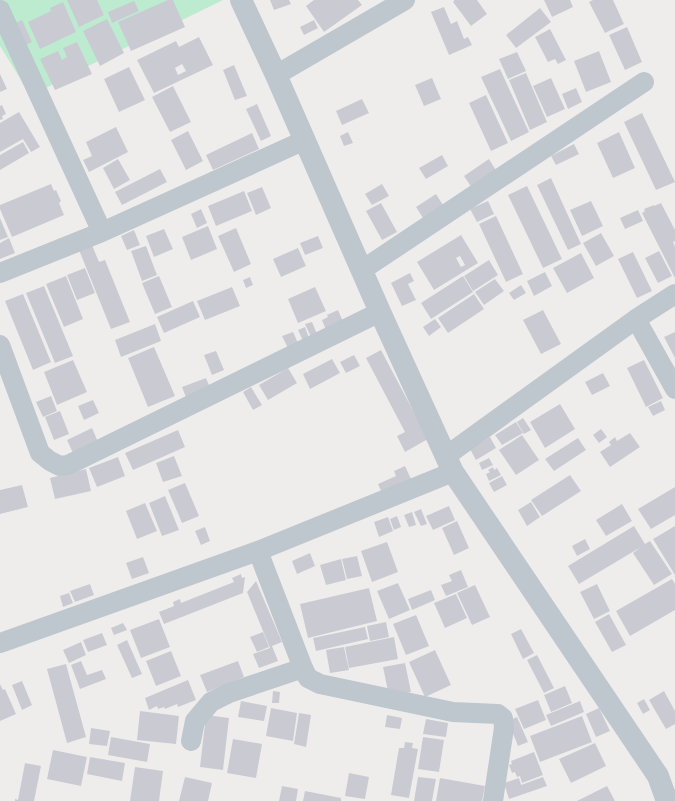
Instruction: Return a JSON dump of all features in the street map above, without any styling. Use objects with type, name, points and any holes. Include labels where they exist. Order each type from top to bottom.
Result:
[{"type":"street","points":[[240,0],[276,75],[380,312],[449,464],[658,776],[667,801]]},
{"type":"street","points":[[276,75],[405,0]]},
{"type":"street","points":[[0,10],[102,232]]},
{"type":"street","points":[[362,270],[644,82]]},
{"type":"street","points":[[0,273],[102,232],[305,140]]},
{"type":"street","points":[[0,643],[258,551],[449,464],[636,319],[675,294]]},
{"type":"street","points":[[0,345],[40,453],[50,461],[60,466],[68,465],[380,312]]},
{"type":"street","points":[[636,319],[675,389]]},
{"type":"street","points":[[258,551],[308,678],[320,684],[453,712],[498,714],[503,718],[504,728],[493,801]]},
{"type":"street","points":[[191,741],[195,721],[211,702],[229,693],[303,668]]},
{"type":"green space","points":[[0,0],[223,0],[74,73],[31,96],[0,46]]},
{"type":"building","points":[[67,0],[97,0],[104,15],[79,27]]},
{"type":"building","points":[[168,0],[173,0],[185,27],[131,51],[118,22]]},
{"type":"building","points":[[270,0],[289,0],[291,4],[274,10]]},
{"type":"building","points":[[314,0],[358,0],[362,5],[324,32],[306,6]]},
{"type":"building","points":[[454,0],[477,0],[487,14],[471,26],[453,2]]},
{"type":"building","points":[[544,0],[570,0],[573,7],[552,17]]},
{"type":"building","points":[[593,0],[613,0],[624,24],[605,33],[589,2]]},
{"type":"building","points":[[134,1],[139,11],[112,23],[108,12]]},
{"type":"building","points":[[63,2],[76,32],[40,49],[28,22],[51,11],[50,8]]},
{"type":"building","points":[[444,7],[451,24],[457,21],[464,39],[468,37],[472,45],[449,55],[431,12]]},
{"type":"building","points":[[540,8],[551,22],[516,48],[506,35]]},
{"type":"building","points":[[107,19],[124,53],[100,66],[83,31]]},
{"type":"building","points":[[22,20],[32,42],[22,47],[12,25]]},
{"type":"building","points":[[314,20],[318,28],[304,35],[300,27]]},
{"type":"building","points":[[627,27],[642,62],[625,70],[609,35]]},
{"type":"building","points":[[550,29],[566,60],[558,64],[555,59],[548,62],[535,37]]},
{"type":"building","points":[[199,37],[213,65],[154,93],[137,60],[176,41],[179,47]],"holes":[[[182,64],[186,71],[178,75],[175,68]]]},
{"type":"building","points":[[77,42],[92,74],[55,90],[40,59],[58,51],[62,60],[67,57],[63,48]]},
{"type":"building","points":[[599,51],[611,82],[586,92],[574,61]]},
{"type":"building","points":[[517,52],[526,71],[508,79],[499,59]]},
{"type":"building","points":[[234,65],[247,96],[235,100],[223,70]]},
{"type":"building","points":[[129,67],[145,100],[119,112],[104,79]]},
{"type":"building","points":[[500,69],[529,132],[511,141],[481,77]]},
{"type":"building","points":[[526,73],[547,122],[530,130],[509,80]]},
{"type":"building","points":[[0,74],[7,89],[0,92]]},
{"type":"building","points":[[432,78],[441,99],[424,106],[415,85]]},
{"type":"building","points":[[551,78],[565,109],[547,117],[533,86]]},
{"type":"building","points":[[173,86],[191,122],[170,132],[152,97]]},
{"type":"building","points":[[576,88],[582,102],[568,109],[562,94]]},
{"type":"building","points":[[486,95],[508,143],[491,151],[469,103]]},
{"type":"building","points":[[362,99],[369,113],[342,125],[336,111]]},
{"type":"building","points":[[257,104],[271,136],[261,141],[246,109]]},
{"type":"building","points":[[2,105],[6,114],[2,116],[3,119],[0,120],[0,106]]},
{"type":"building","points":[[19,112],[40,147],[31,152],[23,139],[0,152],[0,123]]},
{"type":"building","points":[[642,113],[675,182],[656,190],[624,122]]},
{"type":"building","points":[[116,127],[128,152],[89,172],[83,160],[92,156],[86,142]]},
{"type":"building","points":[[188,131],[203,161],[186,170],[171,140]]},
{"type":"building","points":[[348,132],[353,143],[344,146],[340,136]]},
{"type":"building","points":[[619,132],[635,168],[613,178],[597,143]]},
{"type":"building","points":[[252,133],[259,149],[213,170],[206,155]]},
{"type":"building","points":[[23,142],[29,153],[0,170],[0,155]]},
{"type":"building","points":[[574,144],[579,154],[556,165],[551,156]]},
{"type":"building","points":[[442,155],[448,166],[426,179],[419,168]]},
{"type":"building","points":[[118,159],[130,180],[114,189],[103,168]]},
{"type":"building","points":[[489,159],[497,172],[472,188],[464,176]]},
{"type":"building","points":[[160,169],[167,182],[122,205],[115,192]]},
{"type":"building","points":[[551,178],[581,244],[568,250],[537,185]]},
{"type":"building","points":[[51,184],[54,191],[56,190],[61,201],[59,203],[64,215],[12,237],[0,209],[0,205]]},
{"type":"building","points":[[382,184],[389,196],[372,205],[365,194]]},
{"type":"building","points":[[527,186],[562,259],[543,268],[508,195]]},
{"type":"building","points":[[262,187],[271,208],[256,215],[247,193]]},
{"type":"building","points":[[244,191],[252,211],[216,226],[208,206]]},
{"type":"building","points":[[436,194],[445,208],[425,221],[416,207]]},
{"type":"building","points":[[488,201],[494,214],[477,222],[470,209]]},
{"type":"building","points":[[591,201],[603,226],[582,236],[570,210]]},
{"type":"building","points":[[381,203],[397,232],[382,240],[366,211]]},
{"type":"building","points":[[661,203],[675,230],[675,241],[673,242],[675,247],[675,278],[642,213],[645,211],[644,209]]},
{"type":"building","points":[[201,209],[207,223],[197,228],[191,214]]},
{"type":"building","points":[[638,210],[643,221],[625,229],[620,218]]},
{"type":"building","points":[[496,216],[523,274],[506,282],[479,224]]},
{"type":"building","points":[[0,218],[8,237],[0,240]]},
{"type":"building","points":[[208,226],[217,249],[191,260],[182,237]]},
{"type":"building","points":[[236,228],[251,264],[234,272],[218,236]]},
{"type":"building","points":[[164,229],[173,249],[154,257],[146,236]]},
{"type":"building","points":[[134,230],[140,245],[127,250],[121,236]]},
{"type":"building","points":[[601,233],[614,256],[596,266],[583,243]]},
{"type":"building","points":[[461,235],[478,263],[434,290],[417,262]],"holes":[[[460,256],[465,265],[461,267],[456,258]]]},
{"type":"building","points":[[318,236],[323,248],[305,255],[300,243]]},
{"type":"building","points":[[9,238],[15,253],[0,259],[0,243]]},
{"type":"building","points":[[92,245],[99,262],[105,260],[130,322],[111,329],[79,250]]},
{"type":"building","points":[[146,246],[157,275],[142,281],[131,251]]},
{"type":"building","points":[[298,248],[306,266],[281,277],[273,259]]},
{"type":"building","points":[[659,251],[672,276],[658,283],[645,258]]},
{"type":"building","points":[[633,252],[652,291],[637,298],[618,259]]},
{"type":"building","points":[[581,253],[594,278],[567,293],[553,268]]},
{"type":"building","points":[[489,260],[498,275],[473,291],[464,276]]},
{"type":"building","points":[[85,268],[95,293],[77,300],[67,275]]},
{"type":"building","points":[[545,272],[552,286],[534,296],[527,281]]},
{"type":"building","points":[[410,273],[414,281],[408,284],[416,300],[402,306],[391,283]]},
{"type":"building","points":[[66,276],[83,319],[64,327],[46,284]]},
{"type":"building","points":[[159,276],[172,307],[155,314],[142,283]]},
{"type":"building","points":[[463,276],[473,292],[431,319],[421,303]]},
{"type":"building","points":[[250,277],[253,285],[246,288],[243,280]]},
{"type":"building","points":[[495,279],[504,291],[484,305],[475,292]]},
{"type":"building","points":[[521,285],[526,293],[514,300],[509,293]]},
{"type":"building","points":[[44,286],[73,356],[55,363],[26,293]]},
{"type":"building","points":[[232,287],[240,306],[205,320],[197,301]]},
{"type":"building","points":[[315,287],[326,311],[298,323],[288,299]]},
{"type":"building","points":[[23,294],[51,362],[33,370],[5,301]]},
{"type":"building","points":[[474,294],[484,309],[448,333],[438,318]]},
{"type":"building","points":[[193,301],[200,317],[164,333],[157,317]]},
{"type":"building","points":[[338,310],[344,324],[326,330],[322,320],[328,317],[327,315]]},
{"type":"building","points":[[543,310],[561,344],[541,354],[523,320]]},
{"type":"building","points":[[435,319],[441,327],[429,336],[423,327]]},
{"type":"building","points":[[312,322],[317,334],[311,337],[305,324]]},
{"type":"building","points":[[155,324],[161,341],[121,357],[115,340]]},
{"type":"building","points":[[305,327],[309,338],[303,341],[298,330]]},
{"type":"building","points":[[293,332],[298,343],[288,348],[282,336]]},
{"type":"building","points":[[675,332],[675,358],[664,337]]},
{"type":"building","points":[[154,347],[175,396],[148,407],[128,358]]},
{"type":"building","points":[[381,350],[428,439],[405,452],[397,436],[405,432],[366,358]]},
{"type":"building","points":[[216,351],[224,370],[212,375],[204,355]]},
{"type":"building","points":[[354,355],[360,366],[346,373],[340,362]]},
{"type":"building","points":[[332,359],[340,373],[310,389],[303,374]]},
{"type":"building","points":[[73,360],[87,392],[57,405],[44,372]]},
{"type":"building","points":[[644,360],[663,398],[646,407],[627,368]]},
{"type":"building","points":[[288,368],[297,383],[268,400],[259,385]]},
{"type":"building","points":[[603,373],[610,386],[592,395],[585,382]]},
{"type":"building","points":[[206,378],[211,390],[187,400],[182,387]]},
{"type":"building","points":[[251,387],[262,405],[253,410],[243,392]]},
{"type":"building","points":[[51,396],[57,411],[43,417],[36,402]]},
{"type":"building","points":[[93,400],[99,413],[84,420],[78,406]]},
{"type":"building","points":[[661,401],[665,410],[653,416],[648,407]]},
{"type":"building","points":[[560,404],[575,429],[545,448],[530,422]]},
{"type":"building","points":[[60,411],[69,434],[54,440],[45,417]]},
{"type":"building","points":[[523,418],[531,430],[524,434],[517,422]]},
{"type":"building","points":[[516,422],[523,433],[502,445],[495,435]]},
{"type":"building","points":[[92,428],[98,442],[73,453],[67,440]]},
{"type":"building","points":[[601,429],[607,437],[599,443],[593,435]]},
{"type":"building","points":[[178,430],[185,447],[133,470],[125,453]]},
{"type":"building","points":[[630,433],[640,447],[610,467],[600,452],[611,445],[609,442],[615,437],[617,441]]},
{"type":"building","points":[[522,435],[539,460],[516,475],[499,450]]},
{"type":"building","points":[[490,437],[496,448],[476,460],[470,449]]},
{"type":"building","points":[[578,438],[586,450],[554,471],[545,459]]},
{"type":"building","points":[[174,456],[182,476],[163,482],[156,463]]},
{"type":"building","points":[[118,457],[125,476],[97,487],[89,468]]},
{"type":"building","points":[[489,458],[493,465],[482,470],[479,463]]},
{"type":"building","points":[[405,466],[411,479],[382,493],[378,484],[396,476],[394,471]]},
{"type":"building","points":[[493,467],[494,470],[497,468],[501,475],[489,481],[486,474],[490,472],[488,470]]},
{"type":"building","points":[[86,469],[91,491],[55,499],[50,478]]},
{"type":"building","points":[[570,475],[581,491],[542,516],[531,500]]},
{"type":"building","points":[[502,476],[507,485],[494,492],[489,483]]},
{"type":"building","points":[[185,483],[199,516],[182,523],[168,490]]},
{"type":"building","points":[[22,485],[28,507],[0,514],[0,490]]},
{"type":"building","points":[[675,487],[675,515],[651,529],[638,509]]},
{"type":"building","points":[[165,496],[179,530],[162,536],[149,503]]},
{"type":"building","points":[[531,502],[540,517],[527,526],[518,510]]},
{"type":"building","points":[[145,503],[157,531],[137,539],[126,511]]},
{"type":"building","points":[[622,504],[632,521],[606,536],[596,520]]},
{"type":"building","points":[[449,506],[455,520],[433,530],[426,516]]},
{"type":"building","points":[[421,509],[427,524],[421,526],[414,512]]},
{"type":"building","points":[[412,512],[416,525],[409,527],[404,515]]},
{"type":"building","points":[[397,516],[401,527],[394,530],[390,519]]},
{"type":"building","points":[[388,517],[393,531],[379,537],[374,522]]},
{"type":"building","points":[[457,521],[469,548],[454,555],[442,528]]},
{"type":"building","points":[[634,526],[645,544],[650,541],[672,574],[654,585],[633,553],[641,547],[579,584],[568,566]]},
{"type":"building","points":[[675,526],[675,575],[653,539]]},
{"type":"building","points":[[205,527],[210,541],[201,545],[195,531]]},
{"type":"building","points":[[585,539],[590,549],[577,556],[572,546]]},
{"type":"building","points":[[387,542],[398,572],[372,582],[361,551]]},
{"type":"building","points":[[310,553],[315,566],[297,574],[292,561]]},
{"type":"building","points":[[357,556],[362,576],[347,579],[342,559]]},
{"type":"building","points":[[143,557],[149,573],[132,579],[126,563]]},
{"type":"building","points":[[341,559],[346,580],[326,585],[320,565]]},
{"type":"building","points":[[461,570],[468,587],[446,596],[441,585],[452,581],[449,575]]},
{"type":"building","points":[[241,574],[242,578],[245,577],[243,593],[164,624],[159,612],[174,606],[173,602],[180,599],[181,603],[234,582],[232,578]]},
{"type":"building","points":[[672,579],[675,584],[675,610],[630,636],[616,611]]},
{"type":"building","points":[[256,581],[282,642],[272,646],[278,661],[259,668],[253,654],[270,648],[247,592]]},
{"type":"building","points":[[398,583],[410,610],[389,619],[377,591]]},
{"type":"building","points":[[90,584],[94,595],[75,602],[70,591]]},
{"type":"building","points":[[597,584],[610,611],[594,619],[580,592]]},
{"type":"building","points":[[475,585],[490,617],[472,625],[457,593]]},
{"type":"building","points":[[369,588],[377,621],[308,638],[300,604]]},
{"type":"building","points":[[431,590],[435,600],[412,610],[408,599]]},
{"type":"building","points":[[69,593],[73,603],[63,607],[60,596]]},
{"type":"building","points":[[456,594],[467,618],[445,628],[434,603]]},
{"type":"building","points":[[609,614],[626,645],[612,652],[595,622]]},
{"type":"building","points":[[416,615],[429,646],[406,655],[393,624]]},
{"type":"building","points":[[159,619],[170,647],[141,658],[130,630]]},
{"type":"building","points":[[386,622],[389,637],[370,641],[367,626]]},
{"type":"building","points":[[123,623],[127,630],[114,635],[111,628]]},
{"type":"building","points":[[365,627],[368,639],[316,651],[313,638]]},
{"type":"building","points":[[521,629],[534,653],[523,659],[511,634]]},
{"type":"building","points":[[263,632],[269,647],[257,652],[250,637]]},
{"type":"building","points":[[102,633],[107,645],[88,652],[83,640]]},
{"type":"building","points":[[394,637],[398,659],[349,668],[345,647]]},
{"type":"building","points":[[127,640],[142,674],[132,678],[117,645]]},
{"type":"building","points":[[81,642],[86,655],[69,663],[63,650]]},
{"type":"building","points":[[344,647],[349,670],[330,673],[326,650]]},
{"type":"building","points":[[435,650],[451,685],[425,697],[409,662]]},
{"type":"building","points":[[171,651],[181,676],[156,686],[146,661]]},
{"type":"building","points":[[537,655],[554,688],[544,693],[527,660]]},
{"type":"building","points":[[81,661],[87,675],[102,670],[106,679],[80,689],[71,665]]},
{"type":"building","points":[[238,661],[244,677],[207,692],[200,675]]},
{"type":"building","points":[[405,663],[411,692],[389,696],[383,667]]},
{"type":"building","points":[[66,664],[86,737],[67,743],[47,669]]},
{"type":"building","points":[[188,680],[196,700],[178,707],[177,704],[165,709],[164,707],[158,709],[157,706],[149,710],[145,698]]},
{"type":"building","points":[[22,681],[32,705],[22,710],[12,685]]},
{"type":"building","points":[[0,684],[3,690],[5,689],[16,714],[0,721]]},
{"type":"building","points":[[565,686],[572,703],[551,712],[544,695]]},
{"type":"building","points":[[273,691],[280,692],[279,703],[272,703]]},
{"type":"building","points":[[664,691],[675,711],[675,724],[666,729],[649,700]]},
{"type":"building","points":[[644,699],[650,710],[643,714],[637,703]]},
{"type":"building","points":[[538,700],[546,720],[524,729],[515,709]]},
{"type":"building","points":[[241,701],[267,706],[264,721],[238,717]]},
{"type":"building","points":[[580,701],[584,712],[551,726],[546,715]]},
{"type":"building","points":[[271,708],[297,713],[293,741],[266,736]]},
{"type":"building","points":[[599,708],[610,731],[596,737],[586,714]]},
{"type":"building","points":[[140,711],[179,716],[176,744],[137,740]]},
{"type":"building","points":[[299,713],[311,715],[306,747],[294,744]]},
{"type":"building","points":[[206,715],[229,718],[223,770],[200,767]]},
{"type":"building","points":[[387,715],[402,718],[400,729],[385,727]]},
{"type":"building","points":[[582,716],[592,742],[540,762],[530,736]]},
{"type":"building","points":[[517,717],[528,742],[518,746],[508,721]]},
{"type":"building","points":[[426,719],[448,723],[446,737],[423,734]]},
{"type":"building","points":[[91,728],[110,731],[107,746],[89,744]]},
{"type":"building","points":[[111,737],[150,744],[147,762],[108,755]]},
{"type":"building","points":[[423,737],[444,740],[439,772],[418,769]]},
{"type":"building","points":[[233,739],[262,744],[256,778],[227,773]]},
{"type":"building","points":[[405,742],[413,743],[412,748],[418,749],[409,798],[391,795],[399,748],[404,748]]},
{"type":"building","points":[[595,743],[606,766],[571,783],[559,759]]},
{"type":"building","points":[[53,750],[87,757],[81,786],[47,779]]},
{"type":"building","points":[[534,752],[543,775],[522,783],[520,776],[517,777],[515,772],[512,773],[509,765],[512,764],[511,761]]},
{"type":"building","points":[[90,757],[125,763],[122,781],[87,774]]},
{"type":"building","points":[[25,763],[41,766],[34,801],[15,801],[15,799],[18,800]]},
{"type":"building","points":[[135,767],[163,771],[159,801],[130,801]]},
{"type":"building","points":[[349,773],[369,777],[365,799],[345,796]]},
{"type":"building","points":[[185,777],[212,783],[208,801],[179,801]]},
{"type":"building","points":[[418,777],[436,779],[432,801],[414,801]]},
{"type":"building","points":[[543,777],[547,786],[509,799],[504,783],[519,778],[521,785]]},
{"type":"building","points":[[440,778],[485,786],[482,801],[436,801]]},
{"type":"building","points":[[282,786],[298,789],[296,801],[279,801]]},
{"type":"building","points":[[607,786],[615,801],[577,801]]},
{"type":"building","points":[[305,791],[341,798],[341,801],[303,801]]}]
